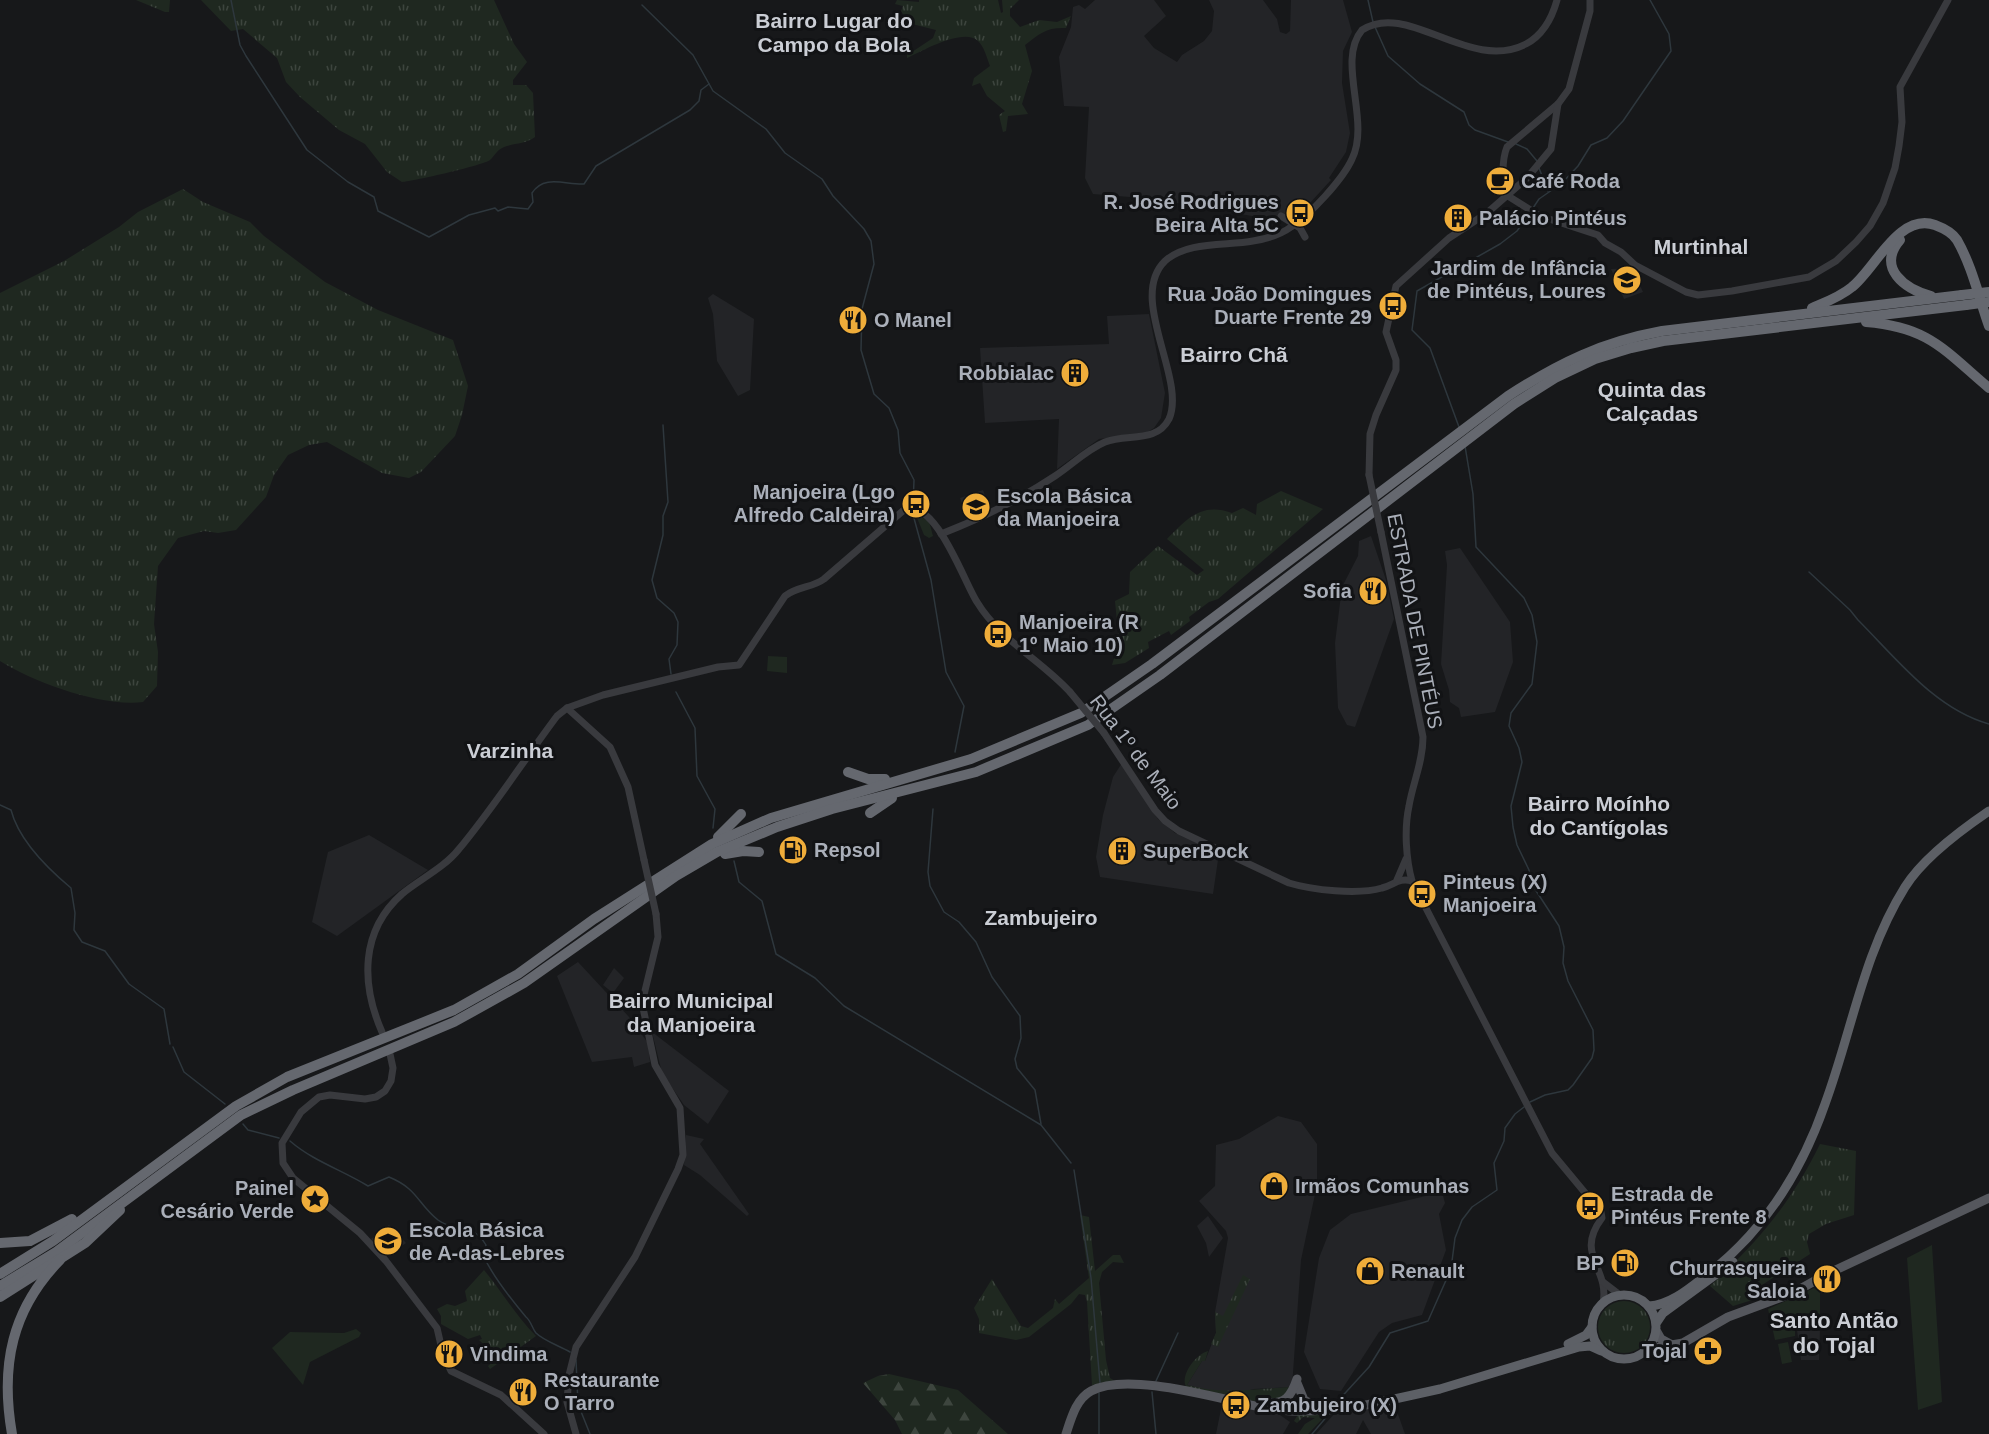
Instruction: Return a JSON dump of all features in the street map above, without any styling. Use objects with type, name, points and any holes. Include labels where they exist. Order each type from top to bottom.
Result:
[{"type":"highway","points":[[1801,313],[1836,298],[1852,287],[1869,272],[1897,236],[1911,226],[1930,223],[1943,228],[1956,238],[1989,326]]},
{"type":"highway","points":[[1989,302],[1964,300],[1938,297],[1905,287],[1893,268],[1893,254],[1897,244],[1914,230],[1933,229],[1944,234],[1955,247],[1989,337]]},
{"type":"highway","points":[[692,861],[777,827],[832,809],[976,772],[1088,725],[1160,675],[1514,404],[1555,378],[1595,359],[1632,348],[1686,338],[1844,320],[1964,300],[1989,292]]},
{"type":"highway","points":[[0,1286],[56,1252],[241,1115],[293,1089],[454,1022],[524,983],[712,844],[771,818],[971,759],[1082,713],[1152,664],[1481,416],[1551,368],[1592,349],[1630,337],[1662,331],[1938,297]]},
{"type":"highway","points":[[1844,320],[1879,323],[1918,333],[1950,351],[1989,388]]},
{"type":"highway","points":[[848,772],[868,779],[881,780],[930,771]]},
{"type":"highway","points":[[870,813],[880,804],[928,784]]},
{"type":"highway","points":[[1649,1306],[1659,1305],[1699,1281],[1732,1255],[1766,1216],[1795,1174],[1825,1105],[1871,952],[1906,885],[1952,837],[1989,812]]},
{"type":"highway","points":[[0,1274],[53,1241],[236,1106],[287,1077],[454,1010],[518,974],[594,919],[692,861],[723,834],[741,814]]},
{"type":"highway","points":[[1381,1402],[1440,1389],[1580,1347],[1590,1346],[1620,1360],[1630,1359],[1649,1349],[1663,1313],[1736,1260],[1770,1221],[1799,1177],[1830,1107],[1876,955],[1910,889],[1954,842],[1989,819]]},
{"type":"highway","points":[[692,861],[731,853],[759,852]]},
{"type":"highway","points":[[0,1243],[15,1243],[39,1237],[65,1224],[99,1199],[120,1191]]},
{"type":"highway","points":[[0,1297],[86,1243],[111,1220],[132,1195]]},
{"type":"highway","points":[[12,1434],[4,1408],[2,1390],[2,1368],[7,1343],[25,1300],[60,1260]]},
{"type":"highway","points":[[1601,1351],[1593,1335],[1594,1316],[1603,1303],[1620,1295],[1640,1299],[1649,1306],[1657,1327]]},
{"type":"highway","points":[[1381,1402],[1577,1342],[1592,1327]]},
{"type":"main road","points":[[1649,1349],[1675,1346],[1728,1317],[1793,1293],[1817,1279],[1989,1198]]},
{"type":"main road","points":[[1657,1327],[1666,1344],[1675,1346]]},
{"type":"main road","points":[[1251,1404],[1276,1404],[1285,1401],[1292,1393],[1297,1379],[1298,1390],[1304,1401],[1322,1409]]},
{"type":"main road","points":[[1066,1434],[1081,1399],[1098,1388],[1132,1385],[1160,1386],[1273,1410],[1322,1409],[1381,1402]]},
{"type":"main road","points":[[1292,1393],[1298,1410]]},
{"type":"street","points":[[1429,23],[1483,48],[1501,51],[1518,48],[1535,39],[1546,26],[1557,0]]},
{"type":"street","points":[[1590,0],[1590,11],[1569,88],[1558,105],[1510,143],[1504,154],[1505,190],[1508,196],[1535,213],[1558,224],[1598,235],[1635,265],[1686,292],[1698,295],[1809,276],[1836,261],[1870,226],[1895,168],[1902,122],[1900,87],[1948,0]]},
{"type":"street","points":[[941,534],[996,512],[1054,477],[1088,450],[1107,441],[1154,434],[1169,417],[1172,399],[1152,294],[1154,277],[1164,262],[1191,249],[1254,241],[1293,226],[1338,180],[1352,161],[1358,145],[1359,124],[1353,52],[1356,38],[1371,21],[1385,14]]},
{"type":"street","name":"ESTRADA DE PINTÉUS","points":[[1558,105],[1551,149],[1533,170],[1508,196],[1449,238],[1396,286],[1386,332],[1396,360],[1396,370],[1373,425],[1368,454],[1369,475],[1423,737],[1421,764],[1408,807],[1407,853],[1412,881],[1552,1154],[1600,1210],[1602,1216],[1593,1228],[1590,1241],[1592,1260],[1603,1282]]},
{"type":"street","name":"Rua 1º de Maio","points":[[567,708],[603,695],[739,664],[786,596],[795,588],[817,584],[913,508],[931,519],[977,603],[988,617],[1070,692],[1104,733],[1155,810],[1165,821],[1179,831],[1304,888],[1381,889],[1397,880],[1412,881]]},
{"type":"street","points":[[382,1032],[368,990],[367,967],[374,933],[385,910],[459,850],[557,716],[567,708],[609,747],[628,787],[656,914],[658,937],[642,1003],[655,1065],[680,1108],[682,1155],[678,1169],[634,1257],[576,1347],[569,1375],[567,1402],[576,1434]]},
{"type":"street","points":[[1397,880],[1407,853]]},
{"type":"street","points":[[390,1054],[393,1068],[391,1081],[376,1097],[365,1100],[330,1095],[319,1097],[301,1112],[282,1143],[283,1163],[294,1178],[360,1233],[386,1261],[437,1328],[443,1354],[451,1371],[501,1395],[544,1434]]},
{"type":"street","points":[[1603,1282],[1620,1295]]},
{"type":"street","points":[[1603,1282],[1603,1303]]},
{"type":"shaded area","points":[[1095,0],[1154,0],[1166,16],[1144,36],[1154,48],[1177,62],[1182,55],[1204,41],[1212,31],[1214,11],[1209,0],[1263,0],[1277,19],[1280,32],[1286,34],[1290,31],[1291,0],[1343,0],[1352,32],[1343,51],[1342,83],[1350,133],[1346,152],[1329,178],[1331,180],[1299,215],[1293,217],[1252,216],[1154,199],[1093,194],[1085,178],[1089,107],[1064,106],[1059,57],[1071,27],[1073,7],[1079,5],[1085,9]]},
{"type":"shaded area","name":"Jardim de Infância de Pintéus, Loures","points":[[1632,268],[1643,292],[1624,299],[1611,269]]},
{"type":"shaded area","points":[[713,294],[754,319],[750,390],[738,396],[717,361],[713,314],[708,298]]},
{"type":"shaded area","points":[[1149,314],[1165,393],[1161,418],[1154,428],[1146,433],[1099,439],[1057,469],[1059,419],[985,423],[980,348],[1109,344],[1107,316]]},
{"type":"shaded area","name":"Escola Básica da Manjoeira","points":[[983,490],[991,511],[968,519],[960,498]]},
{"type":"shaded area","points":[[1371,536],[1386,580],[1394,619],[1355,727],[1347,725],[1338,708],[1335,643],[1342,587],[1358,556],[1359,541]]},
{"type":"shaded area","points":[[1460,548],[1510,622],[1513,662],[1495,712],[1461,717],[1459,708],[1450,702],[1441,664],[1447,565],[1445,551]]},
{"type":"shaded area","points":[[1122,763],[1158,819],[1175,833],[1219,853],[1213,894],[1100,877],[1096,857],[1103,815],[1113,777]]},
{"type":"shaded area","points":[[369,835],[428,870],[337,936],[312,922],[328,852]]},
{"type":"shaded area","points":[[578,962],[629,1017],[648,1043],[650,1062],[634,1067],[632,1057],[592,1062],[557,976]]},
{"type":"shaded area","points":[[614,968],[624,978],[613,993],[603,985]]},
{"type":"shaded area","points":[[652,1032],[729,1091],[708,1124],[684,1105],[662,1073]]},
{"type":"shaded area","points":[[1278,1116],[1301,1122],[1317,1144],[1317,1185],[1301,1260],[1292,1387],[1254,1389],[1238,1393],[1207,1390],[1187,1385],[1202,1361],[1205,1361],[1216,1333],[1215,1312],[1228,1238],[1226,1231],[1199,1201],[1215,1186],[1216,1145],[1239,1139]]},
{"type":"shaded area","points":[[686,1135],[704,1139],[700,1144],[749,1214],[747,1216],[700,1175],[684,1165]]},
{"type":"shaded area","points":[[1442,1192],[1445,1203],[1439,1214],[1446,1250],[1422,1315],[1392,1323],[1379,1332],[1341,1391],[1320,1389],[1304,1352],[1319,1258],[1330,1230],[1351,1214]]},
{"type":"shaded area","points":[[1208,1216],[1223,1238],[1209,1257],[1206,1243],[1197,1226]]},
{"type":"shaded area","name":"Escola Básica de A-das-Lebres","points":[[389,1225],[406,1243],[386,1257],[371,1239]]},
{"type":"shaded area","points":[[1797,1330],[1820,1331],[1819,1360],[1801,1360]]},
{"type":"shaded area","points":[[1394,1403],[1405,1434],[1371,1434],[1363,1420],[1356,1434],[1316,1434],[1337,1411],[1367,1409]]},
{"type":"shaded area","points":[[1222,1404],[1280,1415],[1290,1422],[1283,1434],[1216,1434]]},
{"type":"green space","points":[[136,0],[170,0],[169,12],[165,12]]},
{"type":"green space","points":[[201,0],[494,0],[514,44],[527,62],[513,80],[513,85],[526,85],[533,93],[535,137],[502,148],[485,162],[448,173],[402,182],[387,172],[365,144],[339,130],[300,97],[286,82],[277,58],[243,29],[231,31]]},
{"type":"green space","points":[[897,0],[919,2],[919,0],[998,0],[1001,13],[1003,12],[1002,0],[1019,0],[1010,9],[1010,16],[1020,27],[1039,20],[1057,22],[1071,16],[1066,28],[1044,32],[1025,45],[1032,71],[1022,104],[1028,114],[1008,116],[1006,131],[1003,132],[999,115],[1005,111],[987,96],[980,83],[972,86],[974,78],[990,66],[980,43],[972,37],[953,38],[907,58],[907,51],[912,52],[933,38],[936,30],[908,23],[901,11],[903,6],[895,4]]},
{"type":"green space","points":[[183,189],[203,202],[250,222],[264,236],[325,282],[378,310],[453,340],[468,386],[455,436],[421,472],[409,478],[382,473],[327,442],[309,445],[288,455],[274,475],[266,497],[236,530],[218,533],[204,531],[178,538],[158,566],[154,624],[158,652],[157,686],[143,702],[108,701],[50,685],[0,661],[0,293],[64,261],[119,227],[138,212]]},
{"type":"green space","points":[[1281,491],[1323,509],[1218,599],[1209,602],[1189,617],[1190,621],[1171,635],[1169,631],[1148,642],[1149,648],[1125,663],[1112,665],[1119,642],[1115,601],[1129,594],[1130,572],[1158,546],[1197,575],[1204,570],[1167,539],[1174,532],[1188,519],[1203,511],[1221,510],[1232,513],[1243,508],[1256,515],[1257,504]]},
{"type":"green space","points":[[915,513],[929,521],[933,536],[929,538],[924,535]]},
{"type":"green space","points":[[768,656],[787,657],[787,673],[767,671]]},
{"type":"green space","points":[[1820,1144],[1856,1151],[1854,1215],[1826,1224],[1809,1234],[1807,1242],[1810,1254],[1762,1285],[1762,1297],[1733,1306],[1710,1286],[1772,1221],[1797,1185]]},
{"type":"green space","points":[[1080,1215],[1089,1217],[1095,1271],[1113,1255],[1120,1255],[1124,1263],[1113,1262],[1102,1272],[1099,1283],[1106,1360],[1110,1378],[1115,1381],[1092,1385],[1085,1295],[1079,1294],[1071,1304],[1029,1337],[1016,1340],[979,1333],[979,1319],[974,1308],[992,1279],[1021,1326],[1028,1328],[1053,1308],[1055,1299],[1059,1304],[1089,1278]]},
{"type":"green space","points":[[1932,1245],[1942,1402],[1918,1410],[1907,1258]]},
{"type":"green space","points":[[484,1270],[536,1336],[490,1369],[488,1366],[494,1361],[495,1355],[479,1340],[482,1339],[480,1335],[468,1339],[441,1324],[441,1316],[437,1309],[447,1304],[455,1306],[467,1301],[465,1291]]},
{"type":"green space","points":[[1243,1275],[1250,1279],[1218,1347],[1211,1344],[1216,1333],[1215,1312],[1223,1316]]},
{"type":"green space","points":[[1814,1288],[1820,1293],[1820,1327],[1795,1329],[1795,1336],[1775,1340],[1768,1309]]},
{"type":"green space","points":[[1619,1301],[1629,1301],[1638,1305],[1646,1313],[1650,1327],[1646,1341],[1638,1349],[1629,1353],[1619,1353],[1610,1349],[1602,1341],[1598,1332],[1598,1322],[1602,1313],[1610,1305]]},
{"type":"green space","points":[[356,1329],[361,1333],[359,1337],[310,1362],[303,1385],[272,1348],[290,1332],[344,1333]]},
{"type":"green space","points":[[1788,1342],[1792,1362],[1782,1364],[1778,1344]]},
{"type":"green space","points":[[1208,1351],[1205,1361],[1202,1361],[1187,1385],[1227,1391],[1292,1387],[1285,1396],[1274,1400],[1259,1401],[1226,1397],[1186,1387],[1185,1377],[1190,1366],[1199,1356]]},
{"type":"green space","points":[[889,1374],[958,1390],[1008,1434],[902,1434],[895,1420],[863,1383]]},
{"type":"green space","points":[[1299,1413],[1328,1413],[1308,1434],[1298,1434],[1305,1424],[1315,1418],[1303,1417],[1297,1423],[1294,1421]]},
{"type":"waterway","points":[[231,0],[240,45],[307,150],[348,182],[374,197],[378,211],[429,237],[469,215],[495,208],[498,211],[508,207],[528,209],[533,202],[532,193],[543,184],[549,182],[584,184],[596,166],[690,110],[699,101],[701,90],[709,84]]},
{"type":"waterway","points":[[1368,0],[1373,22]]},
{"type":"waterway","points":[[1533,208],[1539,199],[1562,183],[1578,166],[1591,145],[1607,138],[1623,121],[1671,51],[1669,34],[1650,0]]},
{"type":"waterway","points":[[642,5],[693,55],[713,91],[766,129],[785,153],[822,179],[833,196],[864,229],[871,241],[874,264],[862,309],[861,350],[874,394],[889,408],[898,430],[900,453],[914,480],[913,507]]},
{"type":"waterway","points":[[1375,27],[1388,56],[1420,84],[1464,112],[1469,125],[1475,130],[1508,142]]},
{"type":"waterway","points":[[1516,144],[1527,149],[1537,161]]},
{"type":"waterway","points":[[1539,168],[1548,191]]},
{"type":"waterway","points":[[1459,427],[1430,348],[1412,330],[1417,291],[1500,244],[1517,231],[1530,212]]},
{"type":"waterway","points":[[663,425],[668,502],[663,516],[663,535],[652,580],[657,598],[674,613],[678,622],[677,645],[669,659],[671,674]]},
{"type":"waterway","points":[[1465,446],[1473,494],[1476,547],[1524,598],[1532,615],[1537,642],[1532,684],[1511,713],[1509,726],[1519,748],[1522,762],[1511,806],[1513,827],[1517,845],[1529,870],[1531,883],[1559,926],[1564,947],[1563,963],[1568,981],[1593,1030],[1592,1058],[1573,1085],[1568,1090],[1545,1095],[1530,1102]]},
{"type":"waterway","points":[[912,511],[931,580],[946,672],[964,706],[955,752]]},
{"type":"waterway","points":[[1809,572],[1934,695],[1969,717],[1989,724]]},
{"type":"waterway","points":[[676,692],[695,728],[697,776],[715,809],[713,828]]},
{"type":"waterway","points":[[0,805],[11,810],[27,843],[44,863],[71,888],[75,913],[74,930],[82,942],[105,951],[129,984],[164,1009],[170,1044]]},
{"type":"waterway","points":[[933,809],[928,872],[930,886],[944,912],[959,922],[976,942],[992,977],[1020,1016],[1021,1038],[1015,1059],[1017,1068],[1035,1090],[1041,1124]]},
{"type":"waterway","points":[[734,861],[739,882],[762,901],[776,954],[815,978],[844,1006],[1041,1125],[1071,1163]]},
{"type":"waterway","points":[[173,1047],[184,1072],[225,1104]]},
{"type":"waterway","points":[[1336,1403],[1369,1367],[1390,1333],[1428,1321],[1451,1269],[1455,1238],[1462,1220],[1472,1207],[1497,1190],[1494,1163],[1504,1141],[1505,1128],[1515,1114],[1524,1107]]},
{"type":"waterway","points":[[243,1124],[248,1130],[279,1138]]},
{"type":"waterway","points":[[290,1141],[308,1154],[368,1186],[389,1177],[412,1191],[438,1220],[452,1227],[476,1233],[486,1245],[483,1255],[492,1271],[529,1320],[536,1333],[570,1352]]},
{"type":"waterway","points":[[1074,1170],[1091,1278],[1100,1383]]},
{"type":"waterway","points":[[1156,1381],[1178,1333]]},
{"type":"waterway","points":[[576,1360],[578,1404],[590,1434]]},
{"type":"waterway","points":[[1152,1392],[1156,1434]]},
{"type":"waterway","points":[[1099,1393],[1099,1434]]},
{"type":"waterway","points":[[1312,1434],[1329,1414]]},
{"type":"place","name":"Café Roda","points":[[1500,181]]},
{"type":"place","name":"R. José Rodrigues Beira Alta 5C","points":[[1300,213]]},
{"type":"place","name":"Palácio Pintéus","points":[[1458,218]]},
{"type":"place","name":"Jardim de Infância de Pintéus, Loures","points":[[1627,280]]},
{"type":"place","name":"Rua João Domingues Duarte Frente 29","points":[[1393,306]]},
{"type":"place","name":"O Manel","points":[[853,320]]},
{"type":"place","name":"Robbialac","points":[[1075,373]]},
{"type":"place","name":"Manjoeira (Lgo Alfredo Caldeira)","points":[[916,504]]},
{"type":"place","name":"Escola Básica da Manjoeira","points":[[976,507]]},
{"type":"place","name":"Sofia","points":[[1373,591]]},
{"type":"place","name":"Manjoeira (R 1º Maio 10)","points":[[998,634]]},
{"type":"place","name":"Repsol","points":[[793,850]]},
{"type":"place","name":"SuperBock","points":[[1122,851]]},
{"type":"place","name":"Pinteus (X) Manjoeira","points":[[1422,894]]},
{"type":"place","name":"Irmãos Comunhas","points":[[1274,1186]]},
{"type":"place","name":"Painel Cesário Verde","points":[[315,1199]]},
{"type":"place","name":"Estrada de Pintéus Frente 8","points":[[1590,1206]]},
{"type":"place","name":"Escola Básica de A-das-Lebres","points":[[388,1241]]},
{"type":"place","name":"BP","points":[[1625,1263]]},
{"type":"place","name":"Renault","points":[[1370,1271]]},
{"type":"place","name":"Churrasqueira Saloia","points":[[1827,1279]]},
{"type":"place","name":"Tojal","points":[[1708,1351]]},
{"type":"place","name":"Vindima","points":[[449,1354]]},
{"type":"place","name":"Restaurante O Tarro","points":[[523,1392]]},
{"type":"place","name":"Zambujeiro (X)","points":[[1236,1405]]},
{"type":"district","name":"Bairro Lugar do Campo da Bola","points":[[834,33]]},
{"type":"district","name":"Murtinhal","points":[[1701,247]]},
{"type":"district","name":"Bairro Chã","points":[[1234,355]]},
{"type":"district","name":"Quinta das Calçadas","points":[[1652,402]]},
{"type":"district","name":"Varzinha","points":[[510,751]]},
{"type":"district","name":"Bairro Moínho do Cantígolas","points":[[1599,816]]},
{"type":"district","name":"Zambujeiro","points":[[1041,918]]},
{"type":"district","name":"Bairro Municipal da Manjoeira","points":[[691,1013]]},
{"type":"district","name":"Santo Antão do Tojal","points":[[1834,1332]]}]
